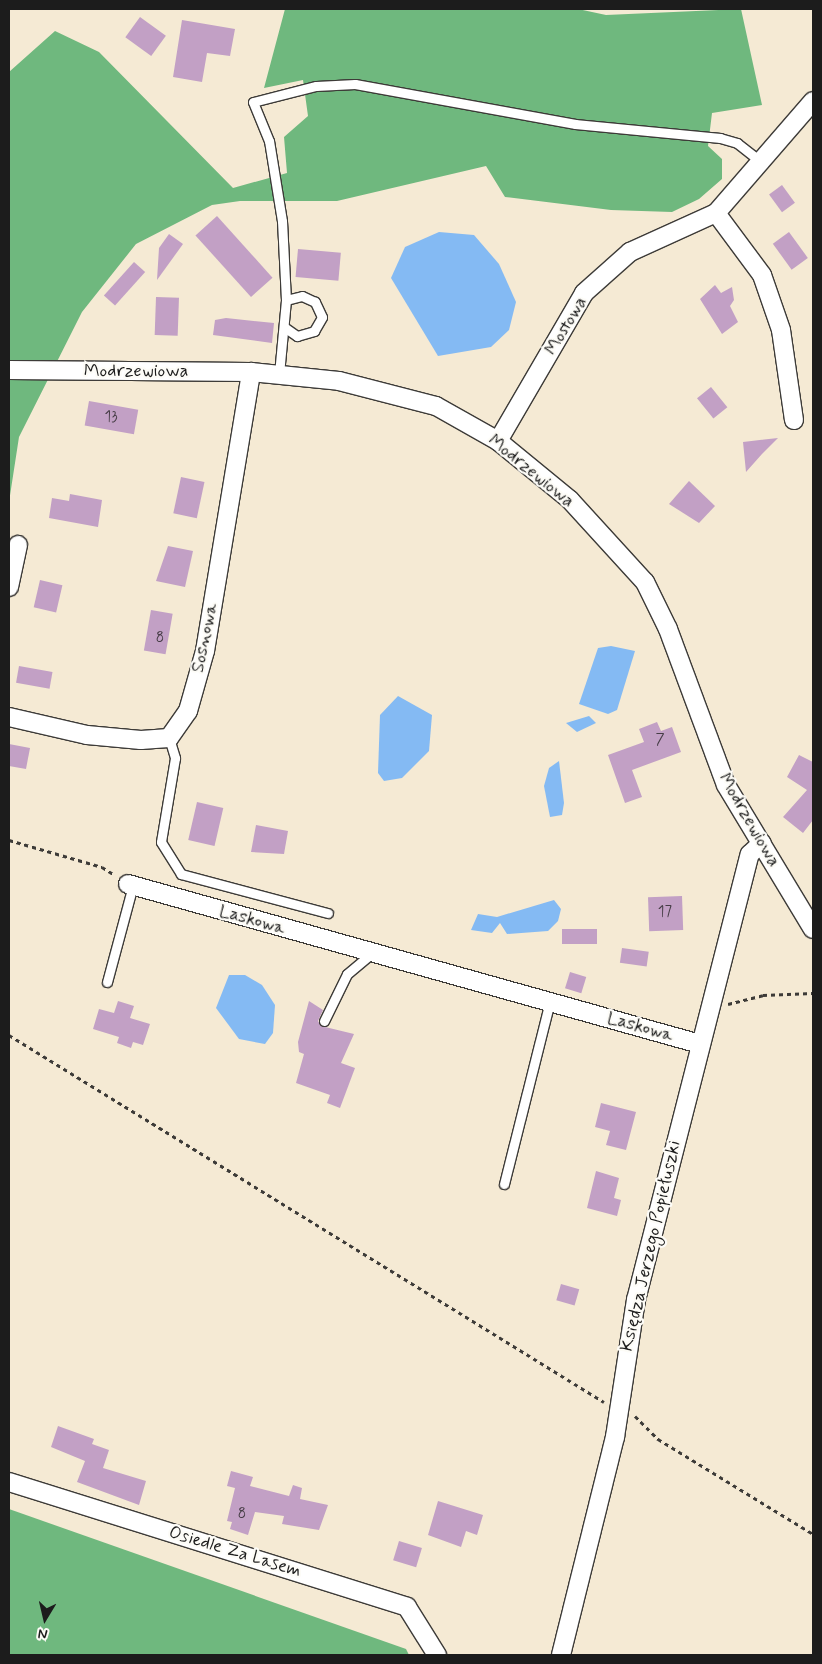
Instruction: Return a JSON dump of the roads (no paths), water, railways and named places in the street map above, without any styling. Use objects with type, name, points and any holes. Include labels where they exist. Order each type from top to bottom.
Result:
[{"type":"street","name":"Mostowa","points":[[498,442],[584,293],[630,252],[716,213],[813,100]]},
{"type":"street","points":[[716,213],[762,275],[781,330],[794,420]]},
{"type":"street","name":"Modrzewiowa","points":[[9,370],[251,372],[279,374],[389,391],[436,406],[498,442],[570,500],[645,582],[668,629],[726,785],[813,929]]},
{"type":"street","name":"Sosnowa","points":[[169,738],[188,711],[205,651],[251,372]]},
{"type":"street","points":[[9,586],[18,544]]},
{"type":"street","points":[[9,717],[87,735],[169,738]]},
{"type":"street","name":"Księdza Jerzego Popiełuszki","points":[[561,1655],[615,1438],[617,1410],[636,1300],[709,1008],[750,854],[762,843]]},
{"type":"street","name":"Laskowa","points":[[131,885],[370,955],[550,1001],[700,1044]]},
{"type":"street","name":"Osiedle Za Lasem","points":[[9,1482],[407,1607],[437,1655]]},
{"type":"lane","points":[[279,374],[286,300],[282,221],[272,159],[253,102],[316,86],[356,84],[575,124],[720,138],[737,143],[760,162]]},
{"type":"lane","points":[[284,327],[297,336],[306,334],[314,331],[322,317],[315,302],[302,296],[286,300]]},
{"type":"lane","points":[[169,738],[175,758],[161,842],[181,874],[328,913]]},
{"type":"lane","points":[[107,982],[131,885]]},
{"type":"lane","points":[[324,1021],[347,974],[370,955]]},
{"type":"lane","points":[[504,1184],[550,1001]]},
{"type":"water","points":[[439,232],[474,235],[499,264],[516,302],[509,330],[491,347],[438,356],[391,278],[405,247]]},
{"type":"water","points":[[611,646],[635,651],[617,710],[608,714],[579,704],[598,648]]},
{"type":"water","points":[[398,696],[432,715],[429,751],[402,778],[384,781],[378,773],[380,715]]},
{"type":"water","points":[[589,716],[596,723],[577,732],[566,723]]},
{"type":"water","points":[[559,761],[564,803],[562,815],[550,817],[544,786],[549,768]]},
{"type":"water","points":[[554,900],[561,909],[558,921],[548,931],[507,934],[500,923],[492,933],[471,930],[478,914],[497,917]]},
{"type":"water","points":[[229,975],[245,975],[262,985],[275,1005],[273,1033],[265,1044],[239,1039],[216,1008]]}]
